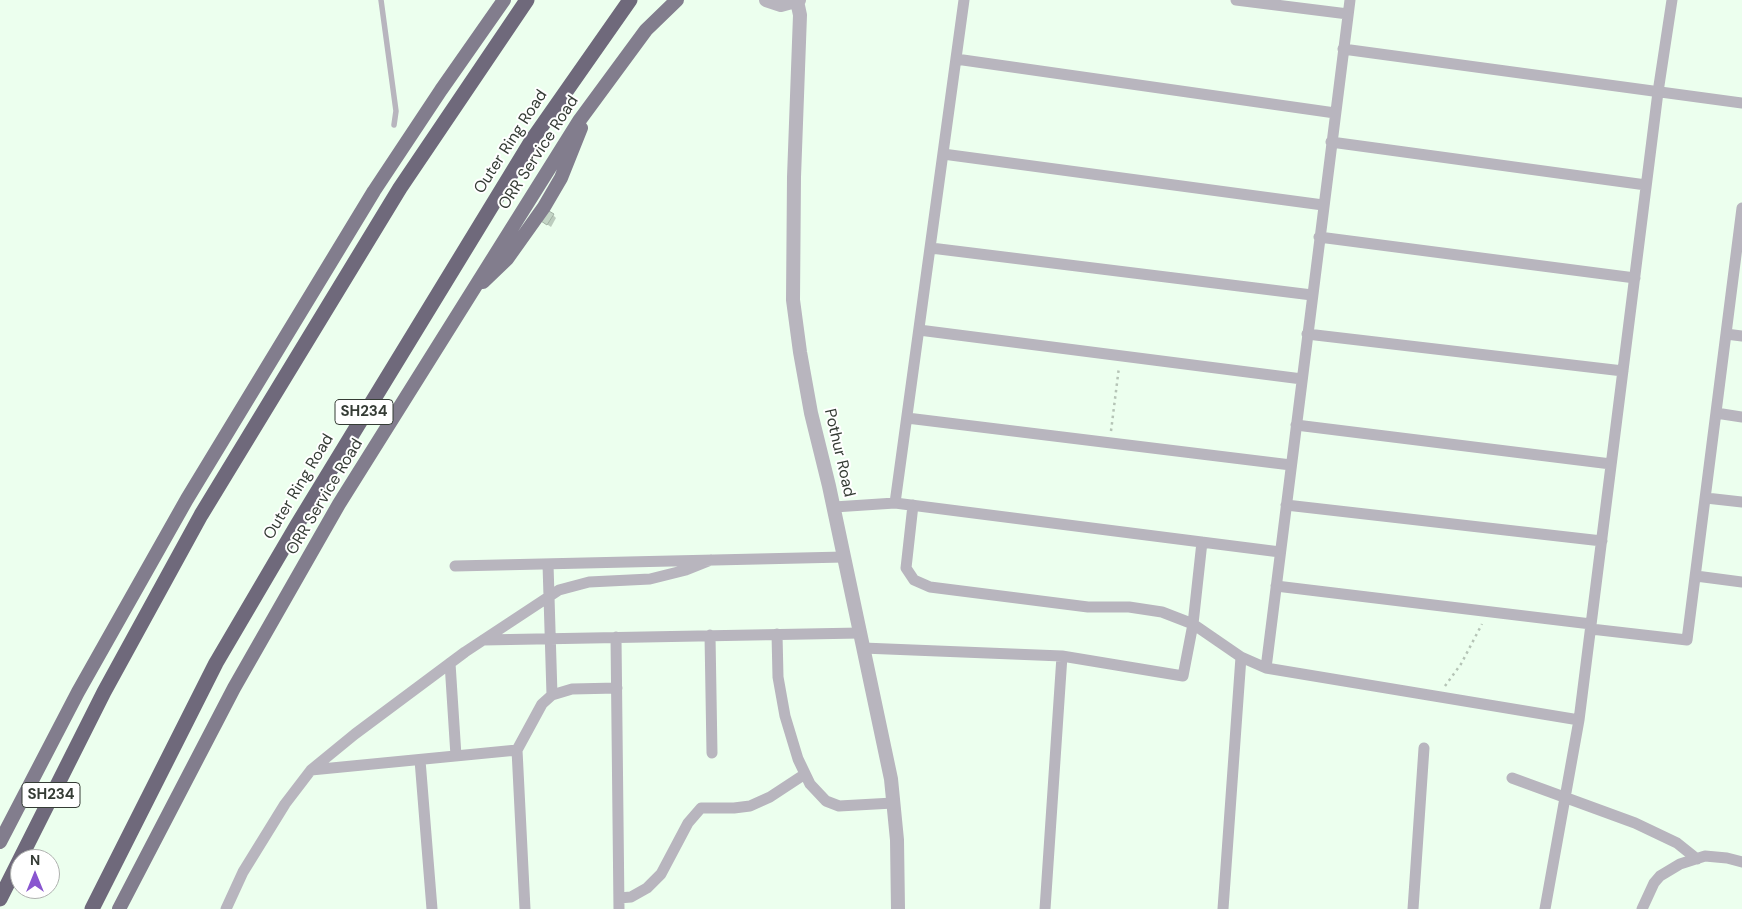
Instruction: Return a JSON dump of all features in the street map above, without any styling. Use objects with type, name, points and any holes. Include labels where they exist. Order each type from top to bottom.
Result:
[{"type":"highway","name":"SH234","points":[[0,899],[104,692],[201,515],[400,188],[466,87],[527,0]]},
{"type":"highway","name":"Outer Ring Road","points":[[92,909],[216,663],[297,525],[532,140],[630,0]]},
{"type":"main road","points":[[0,842],[82,684],[197,482],[374,191],[440,90],[504,0]]},
{"type":"main road","name":"ORR Service Road","points":[[119,909],[172,804],[248,664],[339,504],[587,109],[646,30],[677,0]]},
{"type":"street","name":"Pothur Road","points":[[766,0],[782,5],[798,1],[800,15],[794,177],[793,300],[810,405],[834,507],[862,648],[891,779],[897,840],[898,909]]},
{"type":"street","points":[[895,503],[964,0]]},
{"type":"street","points":[[1236,0],[1348,14]]},
{"type":"street","points":[[1266,668],[1350,0]]},
{"type":"street","points":[[1545,909],[1567,797],[1579,720],[1658,92],[1672,0]]},
{"type":"street","points":[[1343,49],[1742,103]]},
{"type":"street","points":[[956,59],[1335,113]]},
{"type":"street","points":[[1331,142],[1646,185]]},
{"type":"street","points":[[943,154],[1324,205]]},
{"type":"street","points":[[1276,586],[1487,611],[1687,640],[1726,334],[1739,252],[1742,208]]},
{"type":"street","points":[[1319,237],[1635,278]]},
{"type":"street","points":[[930,248],[1312,295]]},
{"type":"street","points":[[919,330],[1302,378]]},
{"type":"street","points":[[1307,334],[1623,371]]},
{"type":"street","points":[[1726,334],[1742,336]]},
{"type":"street","points":[[1716,413],[1742,417]]},
{"type":"street","points":[[907,418],[1291,465]]},
{"type":"street","points":[[1296,425],[1611,464]]},
{"type":"street","points":[[1706,498],[1742,502]]},
{"type":"street","points":[[834,507],[895,503],[1280,552]]},
{"type":"street","points":[[913,505],[906,568],[914,580],[930,587],[1088,607],[1146,609],[1174,616],[1193,624],[1242,657],[1266,668],[1579,720]]},
{"type":"street","points":[[1286,505],[1602,541]]},
{"type":"street","points":[[862,648],[1062,656],[1183,676],[1193,624],[1202,542]]},
{"type":"street","points":[[455,566],[844,557]]},
{"type":"street","points":[[226,909],[243,872],[285,804],[311,770],[355,734],[450,663],[559,590],[589,582],[650,579],[686,570],[711,560]]},
{"type":"street","points":[[589,582],[602,562]]},
{"type":"street","points":[[548,564],[552,695]]},
{"type":"street","points":[[1696,576],[1742,582]]},
{"type":"street","points":[[483,640],[860,633]]},
{"type":"street","points":[[777,634],[778,677],[785,716],[805,774],[819,795],[826,801],[839,806],[893,803]]},
{"type":"street","points":[[710,635],[712,753]]},
{"type":"street","points":[[616,637],[619,903],[647,888],[661,874],[688,823],[701,808],[750,806],[770,797],[805,774]]},
{"type":"street","points":[[1045,909],[1062,656]]},
{"type":"street","points":[[1223,909],[1242,657]]},
{"type":"street","points":[[450,663],[456,756]]},
{"type":"street","points":[[525,909],[517,750],[542,704],[552,695],[572,689],[617,688]]},
{"type":"street","points":[[1413,909],[1424,748]]},
{"type":"street","points":[[311,770],[517,750]]},
{"type":"street","points":[[420,760],[432,909]]},
{"type":"street","points":[[1512,778],[1567,797],[1657,833],[1676,843],[1697,859]]},
{"type":"street","points":[[1642,909],[1654,883],[1660,876],[1680,864],[1715,856],[1742,862]]},
{"type":"lane","points":[[381,0],[396,111],[394,125]]},
{"type":"path","points":[[1110,443],[1121,356]]},
{"type":"path","points":[[1436,697],[1461,664],[1487,611]]},
{"type":"building","points":[[547,210],[554,214],[547,225],[541,221]]}]
